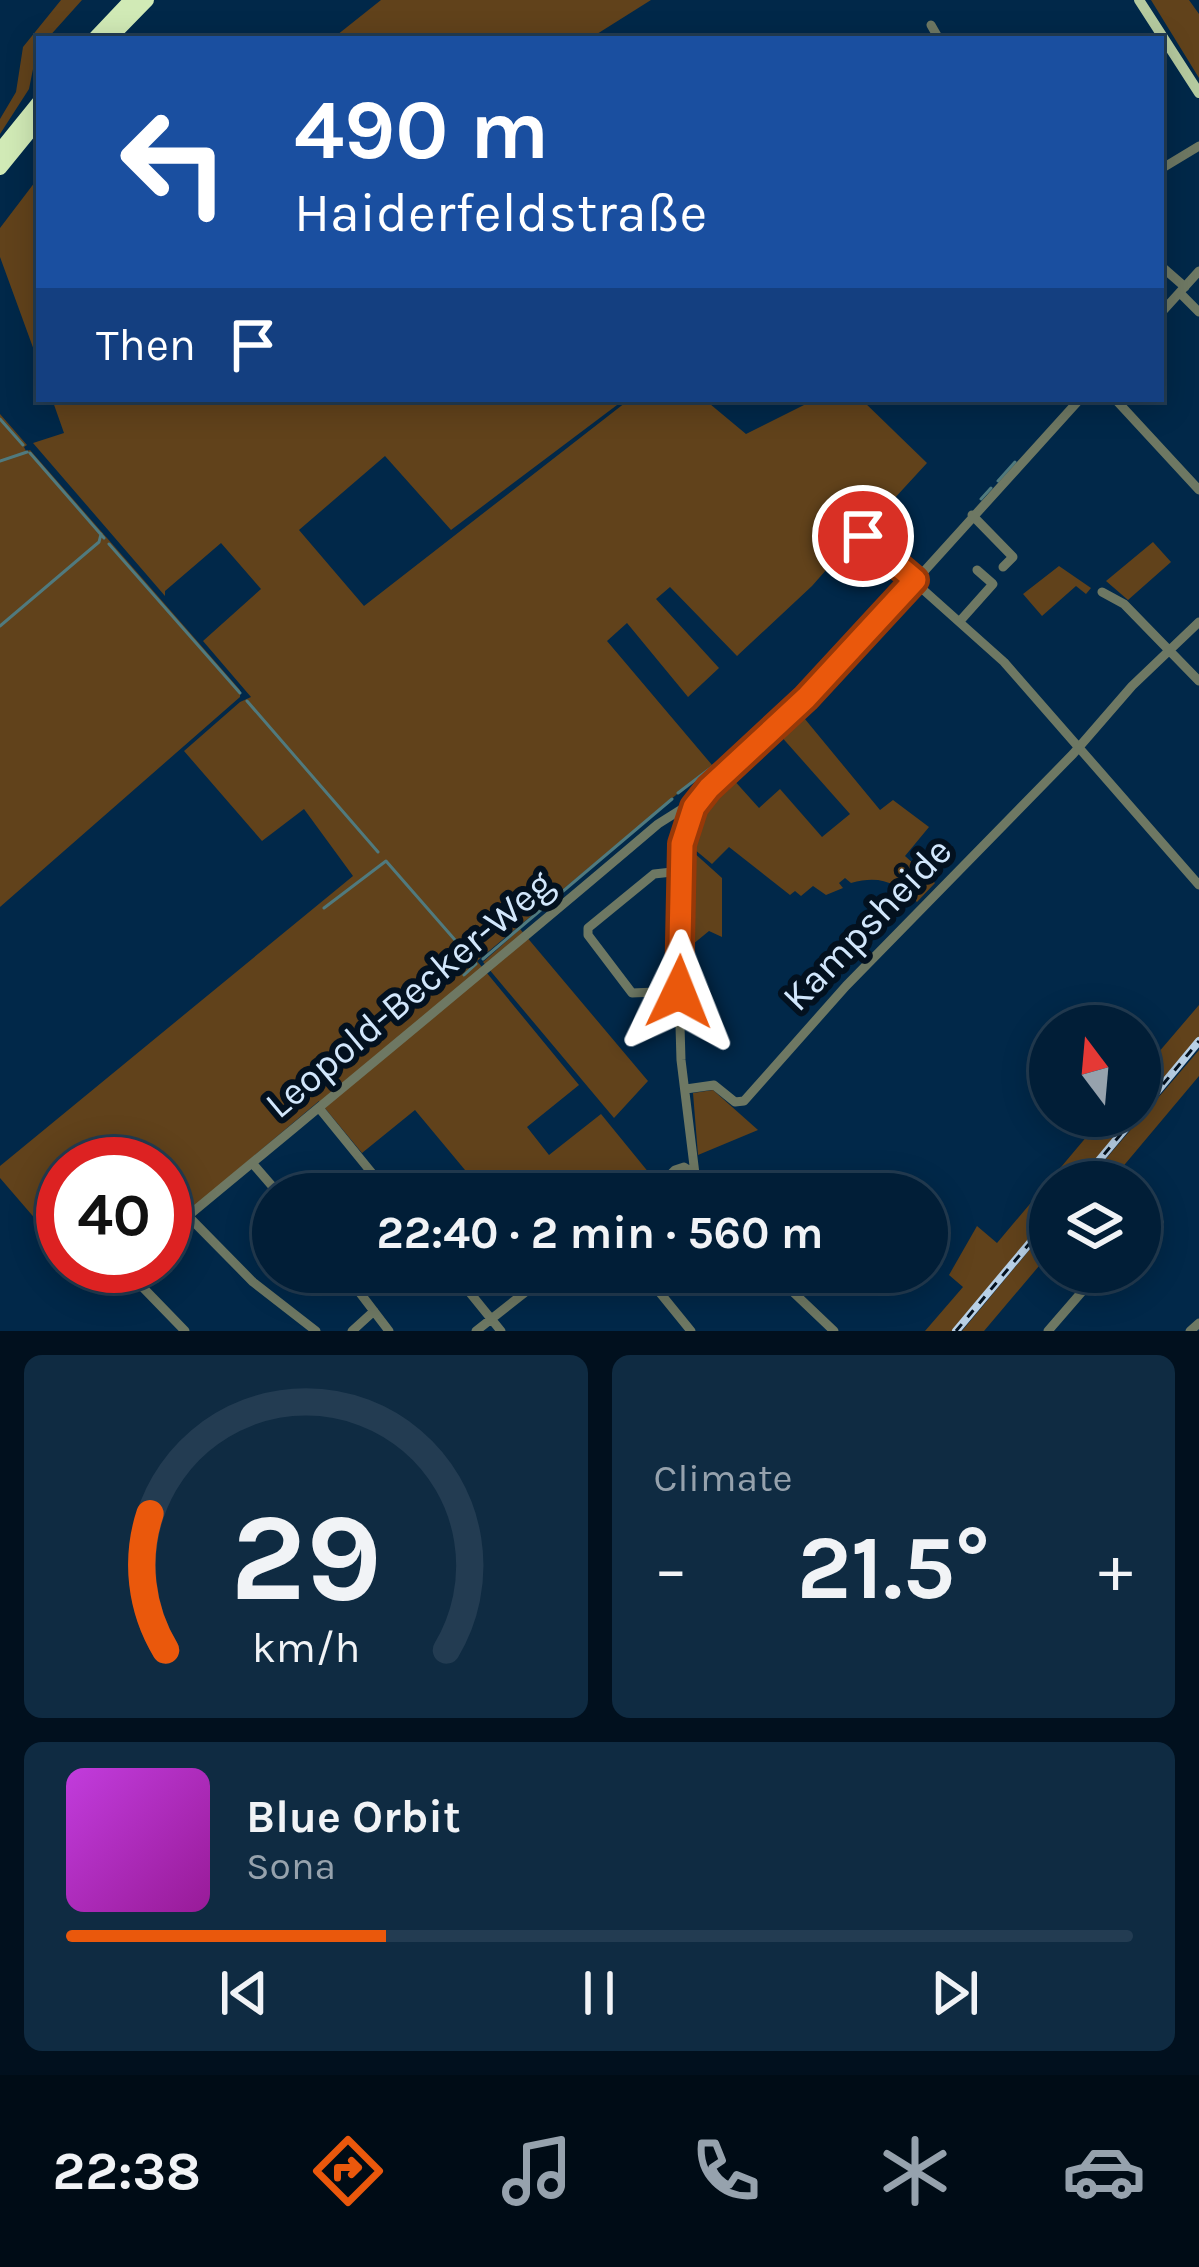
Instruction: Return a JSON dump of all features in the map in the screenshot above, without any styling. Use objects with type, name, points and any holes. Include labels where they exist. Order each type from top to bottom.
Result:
[{"type":"highway","points":[[97,36],[130,0]]},
{"type":"highway","points":[[113,36],[147,0]]},
{"type":"highway","points":[[0,150],[36,106]]},
{"type":"highway","points":[[0,169],[36,124]]},
{"type":"main road","points":[[1139,0],[1162,36]]},
{"type":"main road","points":[[1164,39],[1199,94]]},
{"type":"street","points":[[931,25],[937,36]]},
{"type":"street","points":[[1164,167],[1199,146]]},
{"type":"street","points":[[1164,269],[1199,312]]},
{"type":"street","points":[[1164,310],[1199,271]]},
{"type":"street","points":[[695,1173],[679,992],[682,844],[694,807],[806,698],[1076,402]]},
{"type":"street","points":[[1118,402],[1198,487]]},
{"type":"street","points":[[972,515],[1013,556],[1003,567]]},
{"type":"street","points":[[863,536],[960,621],[1079,744],[1199,885]]},
{"type":"street","points":[[960,621],[993,584],[977,570]]},
{"type":"street","points":[[1102,592],[1124,604],[1199,681]]},
{"type":"street","points":[[1079,744],[1199,622]]},
{"type":"street","name":"Kampsheide","points":[[686,1089],[714,1085],[735,1102],[743,1101],[846,986],[1079,744]]},
{"type":"street","name":"Leopold-Becker-Weg","points":[[192,1213],[658,824],[685,807],[694,807]]},
{"type":"street","points":[[679,992],[632,993],[588,928],[654,874],[681,871]]},
{"type":"street","points":[[319,1108],[372,1173]]},
{"type":"street","points":[[675,1173],[684,1167],[692,1149]]},
{"type":"street","points":[[253,1164],[261,1173]]},
{"type":"street","points":[[684,1167],[688,1173]]},
{"type":"street","points":[[192,1220],[253,1282],[316,1331]]},
{"type":"street","points":[[150,1293],[185,1331]]},
{"type":"street","points":[[360,1293],[389,1331]]},
{"type":"street","points":[[470,1293],[501,1331]]},
{"type":"street","points":[[476,1331],[524,1293]]},
{"type":"street","points":[[660,1293],[691,1331]]},
{"type":"street","points":[[794,1293],[834,1331]]},
{"type":"street","points":[[1048,1331],[1081,1293]]},
{"type":"street","points":[[352,1331],[374,1311]]},
{"type":"street","points":[[811,1331],[821,1319]]},
{"type":"street","points":[[1190,1331],[1199,1323]]},
{"type":"shaded area","points":[[61,0],[82,0],[50,36],[36,36],[29,89],[0,134],[0,119],[16,92],[23,47]]},
{"type":"shaded area","points":[[381,0],[651,0],[594,36],[336,36]]},
{"type":"shaded area","points":[[1151,0],[1189,0],[1199,14],[1199,78]]},
{"type":"shaded area","points":[[36,183],[36,356],[0,257],[0,228]]},
{"type":"shaded area","points":[[53,402],[621,402],[451,530],[385,456],[299,530],[364,606],[626,402],[708,402],[746,434],[810,402],[864,402],[927,463],[812,586],[737,656],[670,587],[656,599],[719,668],[688,697],[627,623],[607,641],[712,765],[477,961],[579,1085],[527,1127],[549,1155],[601,1114],[649,1173],[468,1173],[415,1110],[362,1153],[319,1101],[192,1208],[192,1137],[36,1137],[36,1220],[0,1178],[0,1166],[353,876],[304,809],[262,841],[184,751],[251,697],[203,641],[261,589],[221,543],[165,591],[165,596],[33,443],[64,433]]},
{"type":"shaded area","points":[[0,414],[27,445],[26,451],[30,450],[240,690],[240,697],[0,907]]},
{"type":"shaded area","points":[[1153,542],[1171,562],[1128,600],[1106,581]]},
{"type":"shaded area","points":[[1059,566],[1091,588],[1086,594],[1076,586],[1042,616],[1023,594]]},
{"type":"shaded area","points":[[800,713],[880,810],[893,800],[929,827],[905,856],[935,883],[917,902],[887,882],[851,883],[845,878],[839,883],[843,888],[826,895],[813,886],[801,896],[795,891],[790,895],[729,847],[712,864],[688,844],[707,804],[732,778],[759,808],[780,789],[822,837],[850,814],[779,734]]},
{"type":"shaded area","points":[[687,851],[722,878],[722,937],[709,931],[687,949]]},
{"type":"shaded area","points":[[520,929],[648,1081],[614,1118],[483,962]]},
{"type":"shaded area","points":[[1199,1005],[1199,1039],[1161,1083],[1161,1049]]},
{"type":"shaded area","points":[[1199,1050],[1199,1076],[1161,1121],[1161,1094]]},
{"type":"shaded area","points":[[713,1090],[758,1130],[698,1155],[693,1093]]},
{"type":"shaded area","points":[[1086,1137],[1114,1137],[1094,1161],[1066,1161]]},
{"type":"shaded area","points":[[1125,1137],[1148,1137],[1128,1161],[1104,1161]]},
{"type":"shaded area","points":[[1029,1205],[1029,1239],[953,1331],[925,1331],[963,1287],[949,1275],[977,1226],[997,1243]]},
{"type":"shaded area","points":[[1029,1250],[1029,1278],[984,1331],[962,1331]]},
{"type":"waterway","points":[[0,419],[23,445]]},
{"type":"waterway","points":[[0,461],[27,452]]},
{"type":"waterway","points":[[30,453],[104,538]]},
{"type":"waterway","points":[[998,481],[1015,462]]},
{"type":"waterway","points":[[981,499],[991,488]]},
{"type":"waterway","points":[[0,626],[99,542],[101,534]]},
{"type":"waterway","points":[[109,544],[240,693]]},
{"type":"waterway","points":[[880,610],[904,584]]},
{"type":"waterway","points":[[863,629],[875,616]]},
{"type":"waterway","points":[[851,641],[856,636]]},
{"type":"waterway","points":[[785,709],[846,647]]},
{"type":"waterway","points":[[247,701],[378,852]]},
{"type":"waterway","points":[[730,752],[760,729]]},
{"type":"waterway","points":[[678,793],[725,757]]},
{"type":"waterway","points":[[483,959],[672,799]]},
{"type":"waterway","points":[[324,908],[386,861],[476,964],[464,975]]},
{"type":"railway","points":[[1161,1087],[1199,1041]]},
{"type":"railway","points":[[1098,1161],[1118,1137]]},
{"type":"railway","points":[[956,1331],[1029,1244]]},
{"type":"route","points":[[679,992],[682,844],[700,796],[774,731],[915,580],[863,536]]}]
